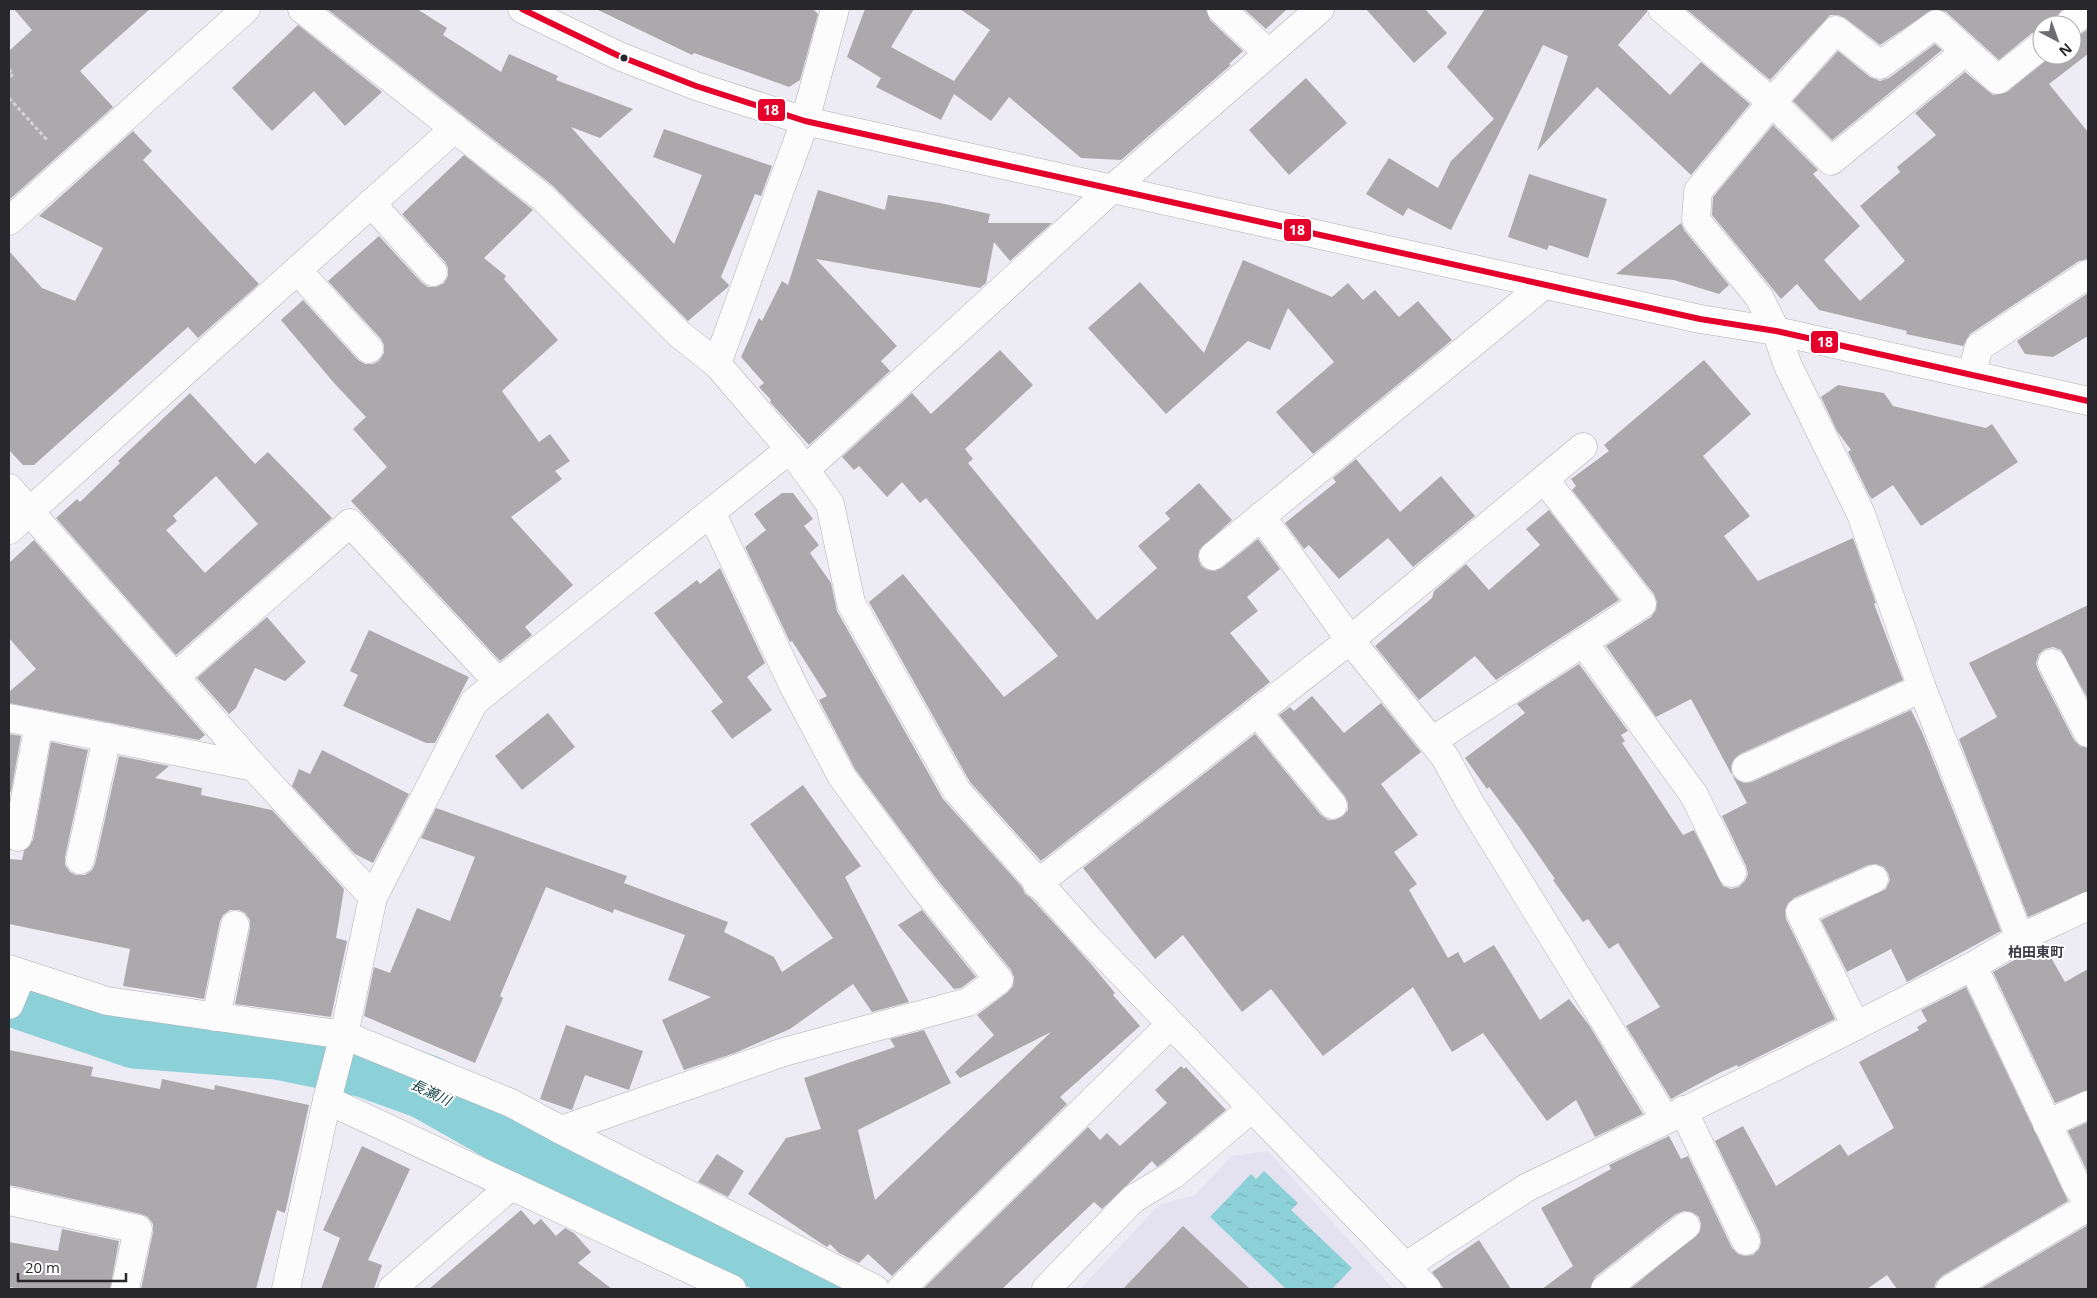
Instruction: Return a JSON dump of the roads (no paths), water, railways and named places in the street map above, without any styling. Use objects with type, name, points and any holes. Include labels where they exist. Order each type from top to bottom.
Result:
[{"type":"street","points":[[9,222],[246,9]]},
{"type":"street","points":[[302,9],[542,197],[678,333],[717,364],[798,459],[830,504],[851,604],[957,791],[1037,884],[1427,1289]]},
{"type":"street","points":[[522,9],[619,56],[696,86],[805,121],[1544,285],[1700,319],[1776,331],[2088,401]]},
{"type":"street","points":[[717,364],[805,121],[835,9]]},
{"type":"street","points":[[1221,9],[1268,54]]},
{"type":"street","points":[[286,1289],[373,897],[474,702],[711,512],[798,459],[1320,9]]},
{"type":"street","points":[[1662,9],[1772,102],[1831,161],[1966,51]]},
{"type":"street","points":[[2020,938],[1922,688],[1861,514],[1788,366],[1776,331],[1759,297],[1696,220],[1698,191],[1772,102],[1836,30],[1880,65],[1936,24],[1998,80],[2032,53]]},
{"type":"street","points":[[9,530],[455,128]]},
{"type":"street","points":[[371,203],[433,272]]},
{"type":"street","points":[[297,270],[369,349]]},
{"type":"street","points":[[1970,375],[1979,347],[2088,274]]},
{"type":"street","points":[[1213,556],[1544,285]]},
{"type":"street","points":[[1037,884],[1350,640],[1583,447]]},
{"type":"street","points":[[1432,741],[1642,604],[1544,479]]},
{"type":"street","points":[[9,488],[254,767],[373,897]]},
{"type":"street","points":[[561,1130],[784,1052],[968,1002],[999,980],[924,888],[842,777],[794,688],[711,512]]},
{"type":"street","points":[[1261,516],[1350,640],[1445,757],[1469,802],[1674,1115],[1746,1241]]},
{"type":"street","points":[[175,677],[350,523],[498,682]]},
{"type":"street","points":[[1583,642],[1694,795],[1732,873]]},
{"type":"street","points":[[2052,663],[2088,732]]},
{"type":"street","points":[[1746,768],[1922,688]]},
{"type":"street","points":[[1257,712],[1333,805]]},
{"type":"street","points":[[9,718],[254,767]]},
{"type":"street","points":[[18,836],[39,724]]},
{"type":"street","points":[[80,860],[107,737]]},
{"type":"street","points":[[1856,1026],[1800,912],[1874,879]]},
{"type":"street","points":[[1406,1266],[1526,1188],[1856,1026],[1973,966],[2020,938],[2088,906]]},
{"type":"street","points":[[216,1016],[235,925]]},
{"type":"street","points":[[1973,966],[2077,1186],[2088,1201]]},
{"type":"street","points":[[9,1005],[15,971],[107,1001],[216,1016],[335,1066],[511,1103],[875,1289]]},
{"type":"street","points":[[901,1289],[1171,1024]]},
{"type":"street","points":[[335,1066],[511,1186],[732,1289]]},
{"type":"street","points":[[2047,1124],[2088,1105]]},
{"type":"street","points":[[1046,1289],[1134,1199],[1173,1176],[1252,1108]]},
{"type":"street","points":[[392,1289],[511,1186]]},
{"type":"street","points":[[9,1201],[138,1229],[125,1289]]},
{"type":"street","points":[[1950,1289],[2088,1207]]},
{"type":"street","points":[[1605,1289],[1686,1226]]},
{"type":"water","points":[[1264,1171],[1298,1203],[1291,1210],[1352,1268],[1332,1289],[1286,1289],[1210,1217],[1251,1174],[1256,1179]]},
{"type":"waterway","name":"長瀬川","points":[[9,993],[135,1036],[277,1047],[365,1065],[426,1087],[560,1163],[710,1230],[822,1289]]},
{"type":"district","name":"柏田東町","points":[[2036,951]]}]
